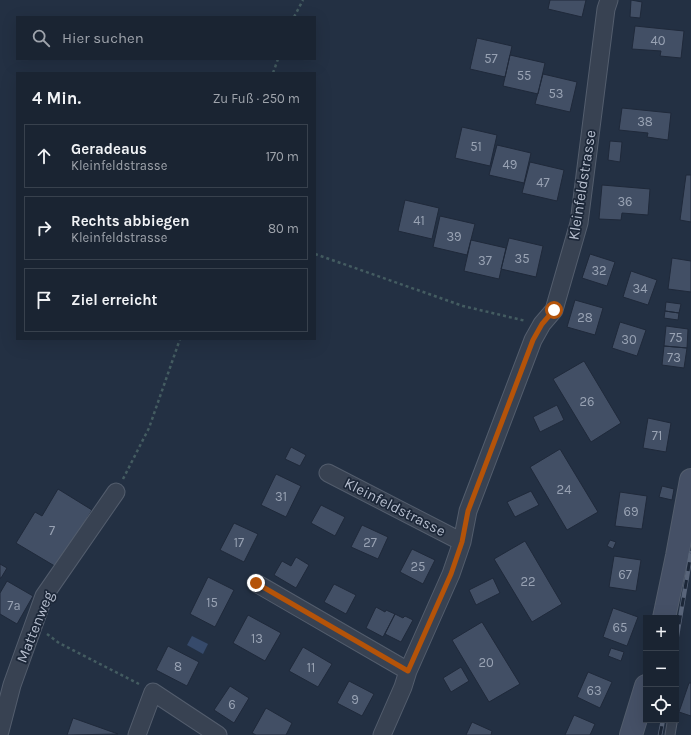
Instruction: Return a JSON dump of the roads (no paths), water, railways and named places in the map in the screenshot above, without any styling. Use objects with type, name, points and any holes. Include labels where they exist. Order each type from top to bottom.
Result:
[{"type":"main road","points":[[665,615],[691,480]]},
{"type":"main road","points":[[631,735],[646,687]]},
{"type":"street","name":"Kleinfeldstrasse","points":[[382,735],[403,687],[408,671],[451,574],[462,542],[468,511],[533,340],[542,324],[554,310],[579,223],[606,9],[609,0]]},
{"type":"street","name":"Kleinfeldstrasse","points":[[328,473],[462,542]]},
{"type":"street","name":"Mattenweg","points":[[0,731],[12,685],[44,596],[116,492]]},
{"type":"street","points":[[256,583],[408,671]]},
{"type":"street","points":[[137,735],[153,692],[218,735]]},
{"type":"lane","points":[[670,735],[672,723]]},
{"type":"water","points":[[192,636],[208,644],[203,654],[187,645]]},
{"type":"railway","points":[[679,624],[691,553]]},
{"type":"railway","points":[[660,735],[662,723]]}]
